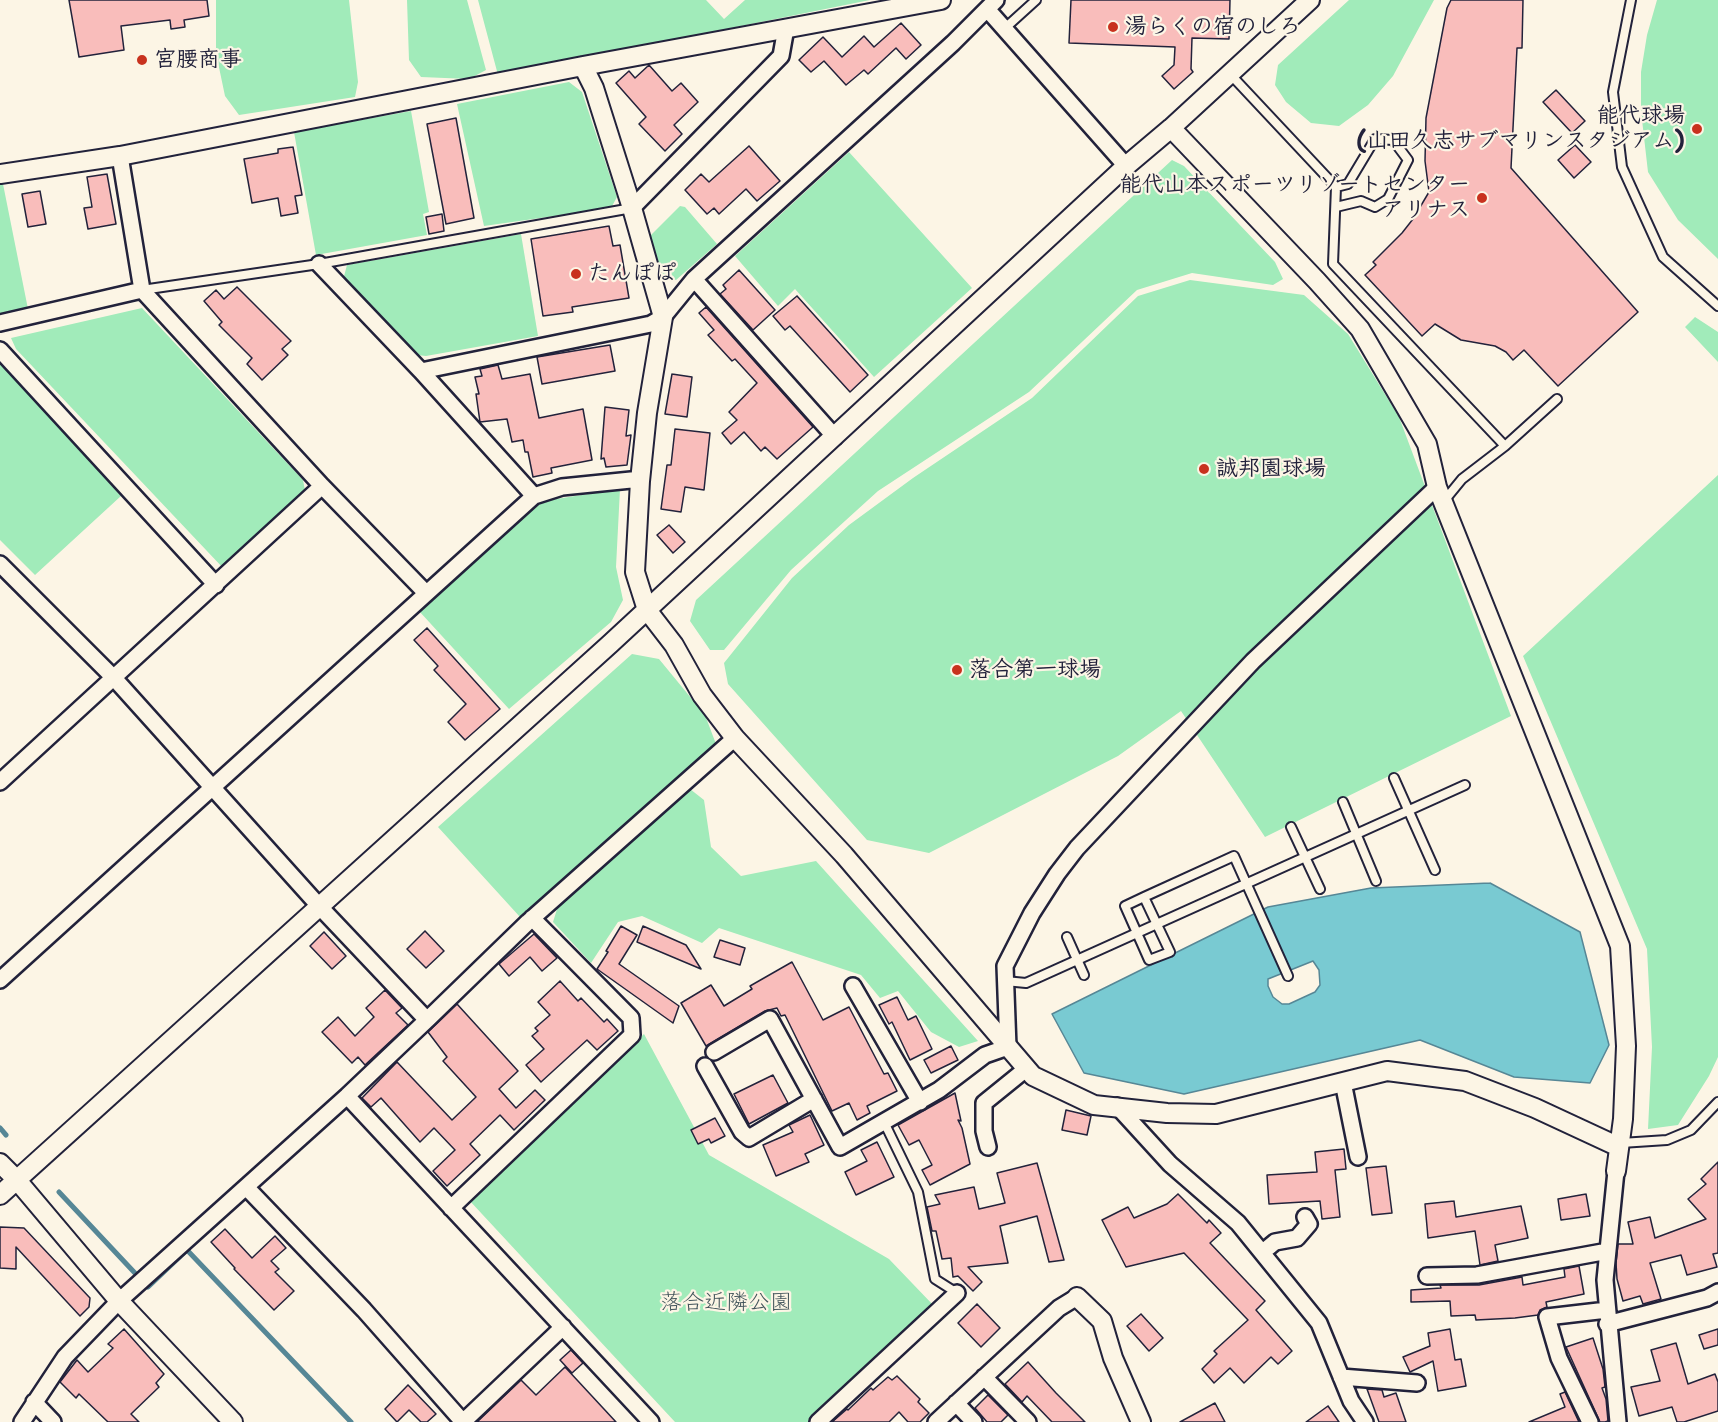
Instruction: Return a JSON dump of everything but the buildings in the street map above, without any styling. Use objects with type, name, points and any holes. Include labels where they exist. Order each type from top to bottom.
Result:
[{"type":"street","points":[[0,174],[120,156],[584,66],[941,0]]},
{"type":"street","points":[[0,1195],[647,610],[1126,166],[1171,128],[1310,0]]},
{"type":"street","points":[[421,371],[651,324],[663,317],[694,279],[953,43],[991,4],[1004,29],[1126,166]]},
{"type":"street","points":[[632,208],[781,56],[786,28]]},
{"type":"street","points":[[584,66],[594,88],[632,208],[663,317],[647,413],[635,572],[647,610],[674,645],[702,695],[735,738],[844,855],[1032,1076],[1094,1105],[1167,1113],[1216,1114],[1387,1071],[1465,1081],[1620,1145]]},
{"type":"street","points":[[1171,128],[1360,329],[1426,444],[1440,495],[1620,946],[1626,1046],[1620,1145],[1605,1280],[1618,1422]]},
{"type":"street","points":[[120,156],[142,290],[322,486],[426,593]]},
{"type":"street","points":[[319,264],[421,371],[534,496]]},
{"type":"street","points":[[694,279],[835,437]]},
{"type":"street","points":[[0,323],[142,290]]},
{"type":"street","points":[[0,350],[216,585]]},
{"type":"street","points":[[0,980],[534,496],[562,487],[631,480],[640,482]]},
{"type":"street","points":[[0,782],[322,486]]},
{"type":"street","points":[[1008,1047],[1005,966],[1032,914],[1057,874],[1077,848],[1253,661],[1440,495]]},
{"type":"street","points":[[3,575],[114,678],[320,907],[427,1020]]},
{"type":"street","points":[[22,1422],[65,1358],[119,1301],[347,1096],[532,918],[735,738]]},
{"type":"street","points":[[451,1208],[632,1035],[631,1018],[532,918]]},
{"type":"street","points":[[853,986],[920,1102]]},
{"type":"street","points":[[714,1052],[770,1019],[840,1148],[939,1090],[985,1055],[1008,1047]]},
{"type":"street","points":[[705,1066],[742,1132],[749,1138],[814,1099]]},
{"type":"street","points":[[988,1147],[984,1131],[984,1103],[1026,1069]]},
{"type":"street","points":[[1343,1082],[1358,1157]]},
{"type":"street","points":[[347,1096],[651,1422]]},
{"type":"street","points":[[1117,1107],[1170,1164],[1238,1223],[1263,1251],[1319,1323],[1351,1401],[1365,1422]]},
{"type":"street","points":[[0,1163],[119,1301],[232,1422]]},
{"type":"street","points":[[246,1187],[364,1311],[463,1422],[564,1327]]},
{"type":"street","points":[[1263,1251],[1275,1242],[1297,1238],[1309,1224],[1305,1217]]},
{"type":"street","points":[[1427,1276],[1477,1275],[1608,1251]]},
{"type":"street","points":[[1590,1422],[1559,1358],[1547,1317],[1607,1317],[1707,1298],[1718,1292]]},
{"type":"street","points":[[818,1422],[957,1293]]},
{"type":"street","points":[[936,1422],[1059,1308],[1077,1297],[1102,1321],[1113,1358],[1141,1422]]},
{"type":"street","points":[[984,1377],[1028,1422]]},
{"type":"street","points":[[1341,1377],[1417,1383]]},
{"type":"street","points":[[34,1402],[53,1422]]},
{"type":"street","points":[[956,1403],[974,1422]]},
{"type":"lane","points":[[1004,29],[1036,0]]},
{"type":"lane","points":[[1631,0],[1613,92],[1622,167],[1663,257],[1718,306]]},
{"type":"lane","points":[[1230,74],[1336,187],[1333,264],[1505,446]]},
{"type":"lane","points":[[1336,187],[1348,184],[1375,139],[1393,140],[1408,160],[1388,199],[1375,207],[1361,201],[1336,207]]},
{"type":"lane","points":[[142,290],[319,264],[632,208]]},
{"type":"lane","points":[[1440,495],[1505,446],[1557,399]]},
{"type":"lane","points":[[1394,778],[1436,870]]},
{"type":"lane","points":[[1005,981],[1026,983],[1465,785]]},
{"type":"lane","points":[[1343,802],[1376,881]]},
{"type":"lane","points":[[1292,827],[1320,889]]},
{"type":"lane","points":[[1144,897],[1170,952],[1149,960],[1125,906],[1144,897],[1234,856],[1288,976]]},
{"type":"lane","points":[[1067,937],[1084,975]]},
{"type":"lane","points":[[1620,1145],[1667,1140],[1691,1130],[1718,1102]]},
{"type":"lane","points":[[884,1121],[918,1192],[935,1279],[957,1293]]},
{"type":"green space","points":[[216,0],[349,0],[358,82],[355,97],[239,115],[225,96],[216,53]]},
{"type":"green space","points":[[407,0],[467,0],[486,70],[469,79],[421,77],[409,60]]},
{"type":"green space","points":[[478,0],[706,0],[724,19],[745,0],[870,0],[498,75]]},
{"type":"green space","points":[[1349,0],[1434,0],[1393,76],[1368,105],[1339,126],[1311,123],[1286,102],[1275,85],[1278,65]]},
{"type":"green space","points":[[1657,0],[1718,0],[1718,259],[1678,220],[1648,172],[1641,111],[1641,72],[1647,35]]},
{"type":"green space","points":[[569,82],[582,92],[617,197],[611,208],[484,226],[457,104]]},
{"type":"green space","points":[[411,111],[429,212],[423,214],[427,235],[316,255],[294,132]]},
{"type":"green space","points":[[849,152],[972,288],[874,377],[795,289],[778,306],[735,256]]},
{"type":"green space","points":[[1172,160],[1184,166],[1275,262],[1283,279],[1273,285],[1192,273],[1137,290],[1029,392],[878,491],[791,570],[724,650],[710,650],[690,621],[696,600]]},
{"type":"green space","points":[[3,184],[28,309],[0,316],[0,185]]},
{"type":"green space","points":[[680,206],[685,207],[717,244],[676,280],[660,275],[649,237]]},
{"type":"green space","points":[[521,234],[538,336],[426,356],[408,354],[343,280],[347,265]]},
{"type":"green space","points":[[1190,280],[1304,295],[1348,334],[1399,417],[1511,716],[1265,837],[1181,711],[1118,756],[929,853],[867,840],[728,684],[724,663],[792,578],[849,525],[913,478],[1032,398],[1138,296]]},
{"type":"green space","points":[[142,308],[303,480],[307,501],[224,569],[16,349],[11,338]]},
{"type":"green space","points":[[1695,317],[1718,332],[1718,362],[1685,327]]},
{"type":"green space","points":[[0,361],[121,496],[35,575],[0,540]]},
{"type":"green space","points":[[1718,475],[1718,1057],[1709,1076],[1678,1125],[1648,1129],[1652,1047],[1647,949],[1523,656]]},
{"type":"green space","points":[[620,489],[616,567],[623,600],[611,622],[509,709],[419,611],[537,502]]},
{"type":"green space","points":[[632,654],[659,659],[705,715],[716,744],[520,917],[438,827]]},
{"type":"green space","points":[[690,789],[704,800],[711,847],[741,876],[816,861],[978,1041],[959,1047],[931,1032],[898,991],[880,998],[861,975],[719,928],[702,943],[642,916],[618,922],[591,963],[553,922],[558,906]]},
{"type":"green space","name":"落合近隣公園","points":[[644,1034],[709,1155],[889,1259],[935,1307],[812,1422],[675,1422],[469,1200]]},
{"type":"water","points":[[1490,883],[1580,932],[1609,1045],[1590,1083],[1514,1077],[1420,1040],[1184,1094],[1084,1073],[1052,1014],[1268,907],[1371,888]],"holes":[[[1313,961],[1319,970],[1320,985],[1315,992],[1289,1004],[1282,1004],[1273,997],[1268,986],[1268,979]]]},
{"type":"waterway","points":[[0,1128],[6,1135]]},
{"type":"waterway","points":[[59,1192],[148,1287],[187,1250],[351,1422]]},
{"type":"place","name":"湯らくの宿のしろ","points":[[1113,27]]},
{"type":"place","name":"宮腰商事","points":[[142,60]]},
{"type":"place","name":"能代球場 (山田久志サブマリンスタジアム)","points":[[1697,129]]},
{"type":"place","name":"能代山本スポーツリゾートセンター アリナス","points":[[1482,198]]},
{"type":"place","name":"たんぽぽ","points":[[576,274]]},
{"type":"place","name":"誠邦園球場","points":[[1204,469]]},
{"type":"place","name":"落合第一球場","points":[[957,670]]}]
